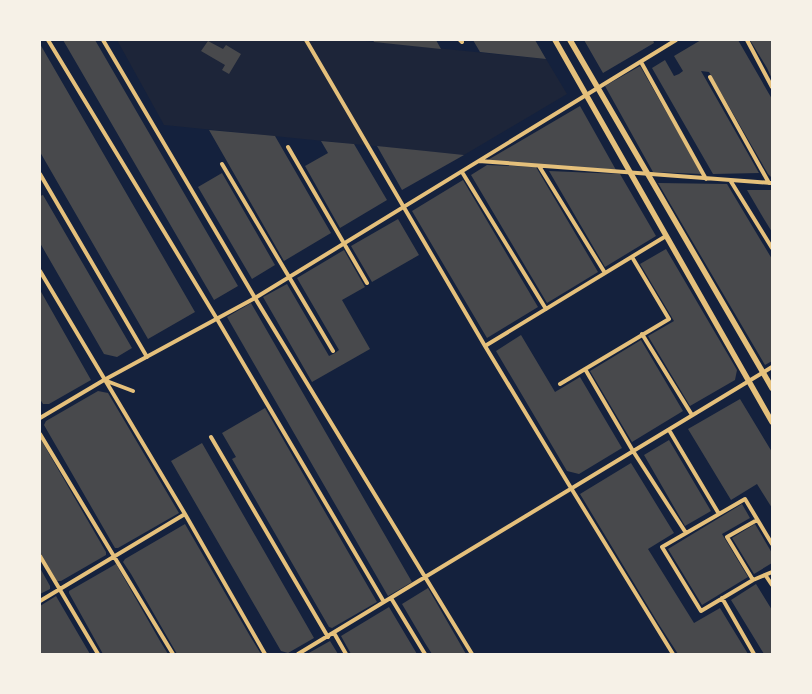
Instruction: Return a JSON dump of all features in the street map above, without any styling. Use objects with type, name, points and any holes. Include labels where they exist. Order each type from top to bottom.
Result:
[{"type":"main road","points":[[555,40],[772,422]]},
{"type":"main road","points":[[570,40],[772,388]]},
{"type":"street","points":[[48,40],[217,319],[384,602]]},
{"type":"street","points":[[103,40],[255,298],[472,654]]},
{"type":"street","points":[[306,40],[485,346],[673,654]]},
{"type":"street","points":[[663,40],[667,46]]},
{"type":"street","points":[[40,418],[104,380],[255,298],[676,40]]},
{"type":"street","points":[[747,40],[772,87]]},
{"type":"street","points":[[641,62],[706,179]]},
{"type":"street","points":[[710,77],[770,183]]},
{"type":"street","points":[[288,147],[367,283]]},
{"type":"street","points":[[479,161],[770,183]]},
{"type":"street","points":[[222,164],[333,351]]},
{"type":"street","points":[[539,166],[605,273]]},
{"type":"street","points":[[462,172],[546,309]]},
{"type":"street","points":[[40,174],[147,357]]},
{"type":"street","points":[[730,180],[772,248]]},
{"type":"street","points":[[40,187],[46,184]]},
{"type":"street","points":[[485,346],[666,236]]},
{"type":"street","points":[[560,384],[668,319],[632,257]]},
{"type":"street","points":[[40,271],[185,514],[265,654]]},
{"type":"street","points":[[642,334],[692,416]]},
{"type":"street","points":[[298,654],[772,367]]},
{"type":"street","points":[[585,369],[633,451],[686,533]]},
{"type":"street","points":[[104,380],[133,390]]},
{"type":"street","points":[[669,430],[719,514]]},
{"type":"street","points":[[40,434],[173,654]]},
{"type":"street","points":[[211,437],[328,637]]},
{"type":"street","points":[[772,544],[745,499],[662,547],[701,611],[753,580],[772,572]]},
{"type":"street","points":[[40,601],[185,514]]},
{"type":"street","points":[[753,580],[727,537],[757,520]]},
{"type":"street","points":[[40,556],[98,654]]},
{"type":"street","points":[[766,576],[772,585]]},
{"type":"street","points":[[391,598],[425,654]]},
{"type":"street","points":[[722,598],[754,654]]},
{"type":"street","points":[[334,633],[346,654]]},
{"type":"shaded area","points":[[117,40],[356,40],[546,59],[567,94],[464,155],[164,125]]},
{"type":"building","points":[[63,40],[95,40],[238,286],[214,300]]},
{"type":"building","points":[[373,40],[436,40],[441,49],[374,42]]},
{"type":"building","points":[[473,40],[535,40],[546,59],[480,52]]},
{"type":"building","points":[[584,40],[653,40],[654,43],[603,73]]},
{"type":"building","points":[[701,40],[738,40],[772,99],[772,178],[709,72],[701,71],[759,173],[713,174],[652,68],[665,60],[674,76],[679,74],[683,71],[674,56]]},
{"type":"building","points":[[750,40],[772,40],[772,79],[767,68]]},
{"type":"building","points":[[208,41],[223,49],[226,45],[241,54],[229,74],[222,70],[225,65],[201,51]]},
{"type":"building","points":[[40,44],[195,312],[148,339],[40,152]]},
{"type":"building","points":[[640,66],[702,174],[653,172],[605,86]]},
{"type":"building","points":[[580,106],[616,170],[486,161]]},
{"type":"building","points":[[209,130],[275,136],[331,233],[284,261]]},
{"type":"building","points":[[321,141],[354,144],[387,200],[340,228],[305,166],[328,153]]},
{"type":"building","points":[[377,146],[426,151],[464,155],[402,190]]},
{"type":"building","points":[[487,165],[536,167],[598,272],[547,303],[471,175]]},
{"type":"building","points":[[549,171],[620,174],[656,236],[605,267]]},
{"type":"building","points":[[222,173],[275,265],[252,279],[198,187]]},
{"type":"building","points":[[463,180],[538,307],[487,338],[412,211]]},
{"type":"building","points":[[658,183],[727,184],[772,259],[772,361],[765,365]]},
{"type":"building","points":[[747,190],[772,190],[772,232],[761,214]]},
{"type":"building","points":[[43,195],[132,348],[117,357],[104,354],[40,243],[40,196]]},
{"type":"building","points":[[398,219],[419,255],[372,282],[351,246]]},
{"type":"building","points":[[666,249],[737,370],[735,380],[690,406],[648,336],[674,321],[640,264]]},
{"type":"building","points":[[344,250],[365,287],[342,300],[370,349],[312,382],[263,297],[287,284],[329,356],[335,353],[339,350],[297,278]]},
{"type":"building","points":[[40,290],[91,380],[49,404],[43,404],[40,399]]},
{"type":"building","points":[[251,303],[412,582],[388,596],[227,317]]},
{"type":"building","points":[[521,335],[555,392],[580,377],[622,448],[579,474],[567,471],[496,351]]},
{"type":"building","points":[[641,340],[683,411],[632,442],[590,371]]},
{"type":"building","points":[[98,391],[108,393],[179,513],[118,548],[115,548],[44,425],[46,421]]},
{"type":"building","points":[[740,399],[772,452],[772,508],[757,484],[731,500],[688,429]]},
{"type":"building","points":[[265,408],[377,602],[332,628],[329,627],[232,459],[236,457],[222,433]]},
{"type":"building","points":[[40,438],[106,552],[106,555],[61,581],[57,581],[40,552]]},
{"type":"building","points":[[669,440],[711,511],[685,526],[644,455]]},
{"type":"building","points":[[202,443],[314,638],[288,653],[281,651],[171,461]]},
{"type":"building","points":[[631,463],[674,533],[648,549],[694,623],[720,608],[748,654],[678,654],[658,623],[580,494]]},
{"type":"building","points":[[742,504],[750,518],[722,534],[748,577],[702,605],[668,549]]},
{"type":"building","points":[[185,524],[261,654],[177,654],[123,562],[125,559]]},
{"type":"building","points":[[755,524],[772,553],[772,563],[754,574],[732,538]]},
{"type":"building","points":[[116,564],[168,654],[103,654],[69,591]]},
{"type":"building","points":[[40,568],[50,589],[40,594]]},
{"type":"building","points":[[756,584],[772,610],[772,654],[764,654],[731,600]]},
{"type":"building","points":[[428,588],[466,654],[432,654],[402,604]]},
{"type":"building","points":[[56,596],[90,654],[40,654],[40,606]]},
{"type":"building","points":[[389,607],[417,654],[351,654],[341,636]]},
{"type":"building","points":[[330,641],[338,654],[307,654]]}]
